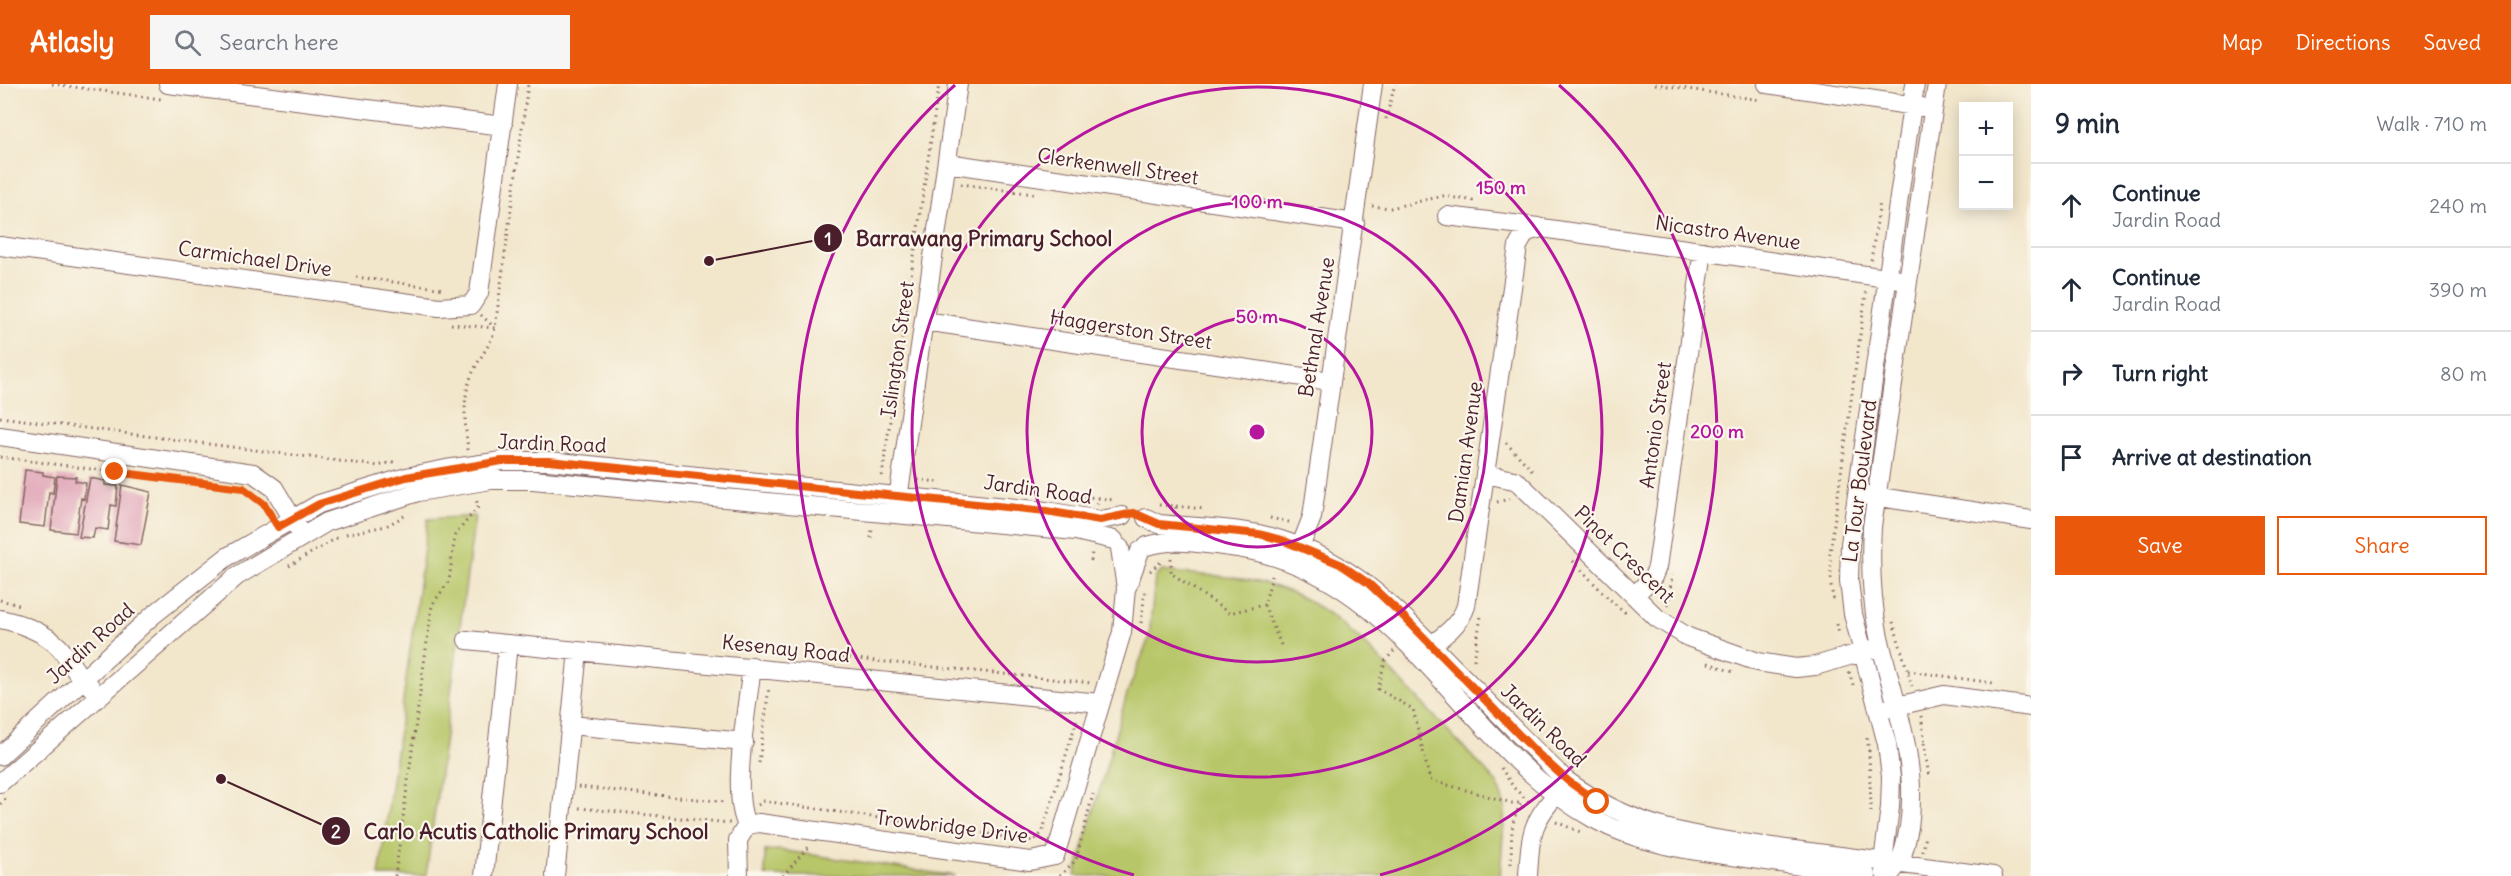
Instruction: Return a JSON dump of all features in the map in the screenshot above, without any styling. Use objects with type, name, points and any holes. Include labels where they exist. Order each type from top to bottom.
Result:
[{"type":"street","points":[[168,84],[502,126],[508,84]]},
{"type":"street","name":"Islington Street","points":[[897,505],[958,84]]},
{"type":"street","points":[[1767,84],[1933,109]]},
{"type":"street","name":"La Tour Boulevard","points":[[1889,870],[1888,826],[1891,777],[1887,744],[1878,711],[1849,661],[1857,630],[1849,563],[1855,494],[1915,84]]},
{"type":"street","name":"La Tour Boulevard","points":[[1889,870],[1906,846],[1911,795],[1908,746],[1882,647],[1886,624],[1870,588],[1870,560],[1907,281],[1937,84]]},
{"type":"street","name":"Bethnal Avenue","points":[[1292,561],[1312,517],[1330,381],[1375,88]]},
{"type":"street","name":"Carmichael Drive","points":[[0,246],[440,307],[471,304],[479,293],[502,126]]},
{"type":"street","name":"Clerkenwell Street","points":[[947,164],[1354,223]]},
{"type":"street","name":"Nicastro Avenue","points":[[1447,216],[1907,281]]},
{"type":"street","name":"Damian Avenue","points":[[1425,650],[1463,615],[1518,246],[1522,236],[1531,229],[1542,228]]},
{"type":"street","name":"Antonio Street","points":[[1634,596],[1653,577],[1657,567],[1703,252]]},
{"type":"street","name":"Haggerston Street","points":[[924,321],[1330,381]]},
{"type":"street","points":[[0,436],[253,473],[274,488],[286,523],[303,536]]},
{"type":"street","name":"Pinot Crescent","points":[[1485,474],[1519,483],[1657,618],[1688,637],[1758,662],[1796,668],[1849,661],[1882,647]]},
{"type":"street","name":"Jardin Road","points":[[4,789],[102,694],[237,576],[293,553],[303,536],[327,522],[418,492],[475,487],[491,480],[533,480],[897,505],[1046,511],[1100,520],[1122,516]]},
{"type":"street","name":"Jardin Road","points":[[0,756],[152,616],[226,557],[319,504],[384,484],[475,487]]},
{"type":"street","points":[[1855,494],[2031,520]]},
{"type":"street","name":"Jardin Road","points":[[897,505],[1076,531],[1111,546]]},
{"type":"street","points":[[1134,513],[1146,518],[1152,529],[1144,549],[1130,552],[1111,546],[1113,529],[1122,516],[1134,513]]},
{"type":"street","name":"Jardin Road","points":[[1146,518],[1159,524],[1259,534],[1292,561]]},
{"type":"street","name":"Jardin Road","points":[[1144,549],[1173,541],[1187,542],[1234,547],[1292,561],[1340,564],[1368,583],[1526,768],[1562,788],[1632,819],[1703,837],[1889,870],[1983,875]]},
{"type":"street","name":"Trowbridge Drive","points":[[1111,546],[1126,588]]},
{"type":"street","name":"Trowbridge Drive","points":[[743,815],[759,823],[1030,861],[1055,856],[1087,707],[1122,632],[1126,588],[1144,549]]},
{"type":"street","points":[[0,619],[24,625],[58,647],[82,681],[102,694]]},
{"type":"street","name":"Kesenay Road","points":[[467,640],[752,666],[1087,707]]},
{"type":"street","points":[[484,876],[508,644]]},
{"type":"street","points":[[560,875],[562,806],[578,651]]},
{"type":"street","points":[[739,876],[738,840],[743,815],[744,742],[752,666]]},
{"type":"street","points":[[1878,711],[1944,695],[2031,707]]},
{"type":"street","points":[[571,725],[744,742]]},
{"type":"street","points":[[1528,876],[1532,828],[1562,788]]},
{"type":"street","name":"Jardin Road","points":[[1562,788],[1597,820],[1648,842],[1867,876]]},
{"type":"path","points":[[395,876],[432,605],[449,581],[455,535],[478,507],[464,414],[466,391],[474,370],[491,344],[495,328],[528,84]]},
{"type":"path","points":[[882,476],[939,84]]},
{"type":"path","points":[[347,276],[448,290]]},
{"type":"path","points":[[0,417],[157,437]]},
{"type":"path","points":[[0,457],[187,482]]},
{"type":"path","points":[[243,488],[286,523]]},
{"type":"path","points":[[1497,502],[1513,498],[1521,506]]},
{"type":"path","points":[[281,570],[293,553],[342,535],[386,526],[414,511]]},
{"type":"path","points":[[870,538],[872,526],[884,527]]},
{"type":"path","points":[[1090,561],[1092,549],[1111,546]]},
{"type":"path","points":[[1133,571],[1151,571],[1171,556],[1177,557]]},
{"type":"path","points":[[1171,556],[1171,573],[1223,611],[1234,612],[1264,605]]},
{"type":"path","points":[[1568,556],[1608,598],[1632,618]]},
{"type":"path","points":[[1265,568],[1274,570],[1292,561]]},
{"type":"path","points":[[1274,570],[1264,605],[1281,645]]},
{"type":"path","points":[[1893,614],[1886,624],[1908,671],[1917,701],[1925,743]]},
{"type":"path","points":[[1849,661],[1839,634],[1857,630]]},
{"type":"path","points":[[1385,644],[1394,652],[1385,661],[1378,689],[1413,709],[1430,780],[1512,803],[1522,803],[1515,812],[1513,820],[1510,865]]},
{"type":"path","points":[[759,796],[764,801],[1034,841],[1042,833],[1097,683],[837,657]]},
{"type":"path","points":[[1707,663],[1740,674]]},
{"type":"path","points":[[1908,671],[1998,684]]},
{"type":"path","points":[[758,768],[769,686],[781,688]]},
{"type":"path","points":[[1066,715],[1087,707]]},
{"type":"path","points":[[1498,763],[1514,788],[1542,812],[1560,824],[1591,835]]},
{"type":"path","points":[[564,786],[743,815]]},
{"type":"path","points":[[0,804],[4,789]]},
{"type":"path","points":[[562,806],[743,815],[764,801]]},
{"type":"path","points":[[783,876],[791,864],[807,850],[810,830]]},
{"type":"green space","points":[[475,516],[426,876],[379,876],[428,519]]},
{"type":"green space","points":[[1162,571],[1234,578],[1276,587],[1317,606],[1352,632],[1497,783],[1505,807],[1500,876],[1075,876],[1127,694],[1149,638],[1155,578]]},
{"type":"green space","points":[[779,850],[955,876],[765,876],[765,851]]},
{"type":"building","points":[[25,470],[43,472],[43,475],[55,477],[53,493],[49,492],[45,527],[19,524]]},
{"type":"building","points":[[57,476],[76,477],[75,481],[86,483],[84,499],[81,498],[76,533],[51,530]]},
{"type":"building","points":[[90,478],[105,481],[105,485],[118,486],[116,506],[111,505],[108,530],[95,528],[93,538],[79,537]]},
{"type":"building","points":[[122,485],[151,492],[141,545],[114,541]]},
{"type":"place","name":"Barrawang Primary School","points":[[709,261]]},
{"type":"place","name":"Carlo Acutis Catholic Primary School","points":[[221,779]]},
{"type":"route","points":[[115,472],[243,488],[264,504],[278,527],[319,504],[406,477],[471,464],[502,461],[549,461],[1046,511],[1100,520],[1134,513],[1159,524],[1212,527],[1259,534],[1282,540],[1340,564],[1368,583],[1536,752],[1568,781],[1597,802]]}]
